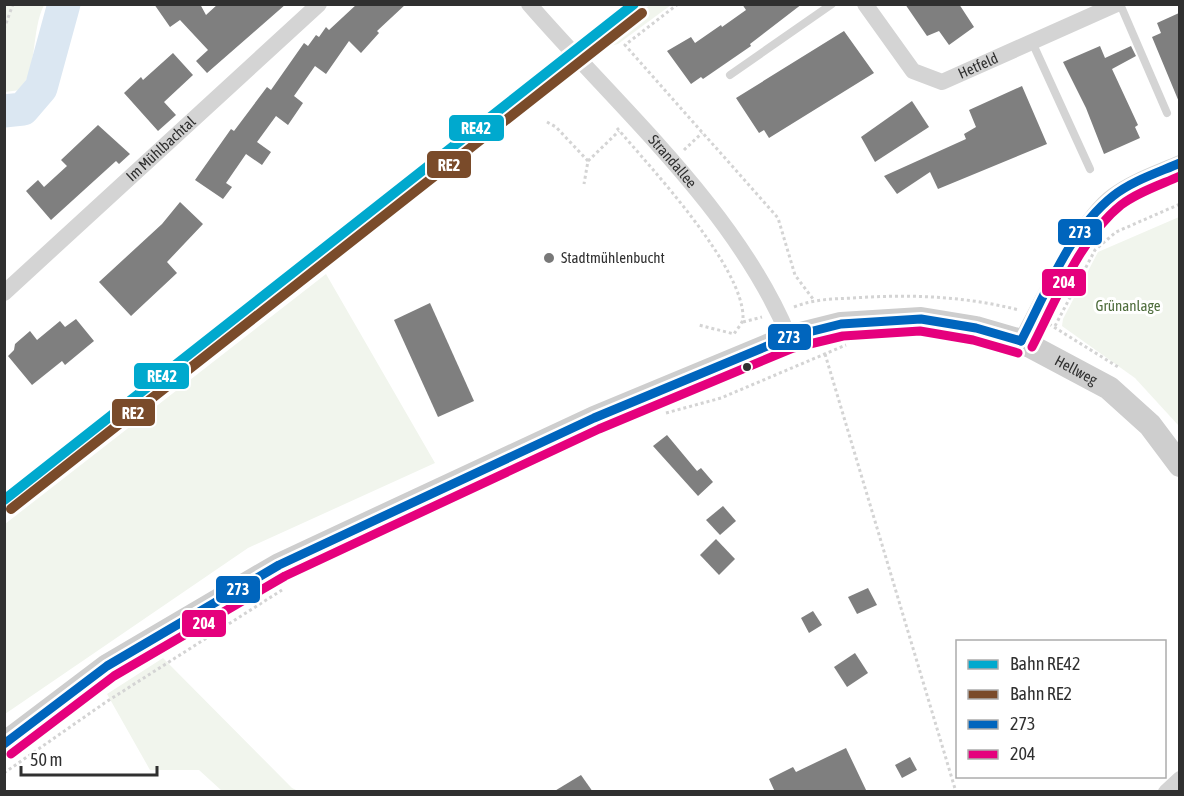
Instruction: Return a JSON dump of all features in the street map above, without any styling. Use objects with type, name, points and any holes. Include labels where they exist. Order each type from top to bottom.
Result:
[{"type":"street","name":"Im Mühlbachtal","points":[[4,293],[319,4]]},
{"type":"street","name":"Strandallee","points":[[529,4],[672,162],[755,266],[789,337]]},
{"type":"street","name":"Hetfeld","points":[[865,4],[913,71],[942,81],[1118,4]]},
{"type":"street","points":[[1021,340],[1097,210],[1132,184],[1179,163]]},
{"type":"street","name":"Hellweg","points":[[4,744],[107,666],[279,565],[594,418],[789,337],[841,324],[921,319],[976,328],[1021,340],[1109,388],[1150,424],[1179,465]]},
{"type":"street","points":[[1166,792],[1179,778]]},
{"type":"lane","points":[[730,75],[832,4]]},
{"type":"lane","points":[[1118,4],[1167,113]]},
{"type":"lane","points":[[1032,42],[1090,169]]},
{"type":"path","points":[[4,29],[13,4]]},
{"type":"path","points":[[678,4],[625,45],[778,218],[795,275],[813,299]]},
{"type":"path","points":[[547,122],[556,127],[588,161]]},
{"type":"path","points":[[612,122],[671,192],[729,273],[742,305],[743,322],[734,334],[699,325]]},
{"type":"path","points":[[584,184],[588,161],[620,131]]},
{"type":"path","points":[[672,162],[702,133]]},
{"type":"path","points":[[1054,326],[1095,250],[1116,232],[1179,204]]},
{"type":"path","points":[[779,312],[813,299],[838,299]]},
{"type":"path","points":[[656,416],[720,398],[825,353],[956,792]]},
{"type":"path","points":[[4,773],[106,702],[287,587]]},
{"type":"green space","points":[[651,4],[671,5],[618,44],[591,51]]},
{"type":"green space","points":[[4,5],[44,5],[37,26],[30,71],[26,81],[20,90],[5,92]]},
{"type":"green space","name":"Grünanlage","points":[[1179,217],[1179,426],[1135,378],[1062,326],[1063,319],[1098,252]]},
{"type":"green space","points":[[326,274],[435,463],[248,548],[5,714],[5,524]]},
{"type":"green space","points":[[163,658],[292,788],[298,791],[222,791],[199,770],[150,770],[107,694]]},
{"type":"building","points":[[154,4],[200,4],[206,15],[218,4],[286,4],[207,73],[196,61],[208,50],[180,20],[170,27]]},
{"type":"building","points":[[357,4],[406,4],[377,31],[379,33],[361,53],[349,41],[326,74],[315,66],[294,96],[303,103],[288,125],[276,116],[257,142],[271,152],[262,165],[246,154],[226,183],[232,187],[223,199],[195,180],[231,129],[234,131],[267,87],[271,90],[304,43],[308,46],[316,35],[319,37],[326,27],[329,30]]},
{"type":"building","points":[[742,4],[802,4],[750,44],[751,46],[703,79],[701,77],[691,84],[667,51],[691,37],[695,43],[721,25],[722,27],[746,10]]},
{"type":"building","points":[[905,4],[959,4],[974,27],[949,45],[939,31],[927,36]]},
{"type":"building","points":[[1179,13],[1179,102],[1152,37],[1161,33],[1157,23]]},
{"type":"building","points":[[844,31],[874,73],[769,138],[764,130],[759,133],[736,98]]},
{"type":"building","points":[[1100,46],[1105,58],[1131,46],[1136,56],[1112,69],[1138,125],[1135,127],[1140,138],[1104,154],[1086,108],[1063,62]]},
{"type":"building","points":[[173,53],[193,75],[164,102],[176,115],[158,131],[124,93],[141,77],[143,80]]},
{"type":"building","points":[[1022,86],[1047,144],[938,189],[930,172],[897,194],[884,176],[966,139],[964,134],[976,127],[969,110]]},
{"type":"building","points":[[912,101],[929,127],[875,162],[861,137]]},
{"type":"building","points":[[98,125],[130,154],[119,164],[116,161],[51,220],[26,191],[38,180],[44,187],[67,166],[61,160]]},
{"type":"building","points":[[180,202],[203,224],[167,262],[177,273],[131,316],[99,282],[162,224]]},
{"type":"building","points":[[430,303],[474,401],[438,417],[394,320]]},
{"type":"building","points":[[76,319],[94,341],[65,365],[62,361],[32,385],[8,356],[14,350],[15,344],[30,331],[37,340],[60,321],[65,327]]},
{"type":"building","points":[[667,435],[697,471],[701,468],[713,482],[698,496],[653,446]]},
{"type":"building","points":[[723,506],[736,521],[720,535],[706,520]]},
{"type":"building","points":[[716,539],[735,559],[719,575],[700,555]]},
{"type":"building","points":[[868,588],[877,605],[857,614],[848,597]]},
{"type":"building","points":[[813,611],[822,625],[809,633],[801,618]]},
{"type":"building","points":[[855,653],[868,673],[847,687],[834,667]]},
{"type":"building","points":[[846,748],[867,792],[775,792],[769,779],[793,767],[796,772]]},
{"type":"building","points":[[910,757],[917,770],[902,778],[895,765]]},
{"type":"building","points":[[581,775],[593,792],[553,792]]},
{"type":"waterway","points":[[4,111],[23,109],[41,88],[64,4]]},
{"type":"rail line","name":"RE42","points":[[4,500],[634,4]]},
{"type":"rail line","name":"RE2","points":[[11,509],[642,13]]},
{"type":"transit line","name":"273","points":[[1021,341],[1049,283],[1071,245],[1097,210],[1128,186],[1180,163]]},
{"type":"transit line","name":"204","points":[[1032,347],[1070,271],[1093,234],[1121,205],[1149,189],[1180,176]]},
{"type":"transit line","name":"273","points":[[4,744],[107,666],[279,565],[594,418],[789,337],[841,324],[921,319],[976,328],[1021,341]]},
{"type":"transit line","name":"204","points":[[11,754],[114,676],[285,576],[599,429],[793,348],[843,336],[920,331],[973,340],[1018,353]]},
{"type":"place","name":"Stadtmühlenbucht","points":[[549,258]]}]
